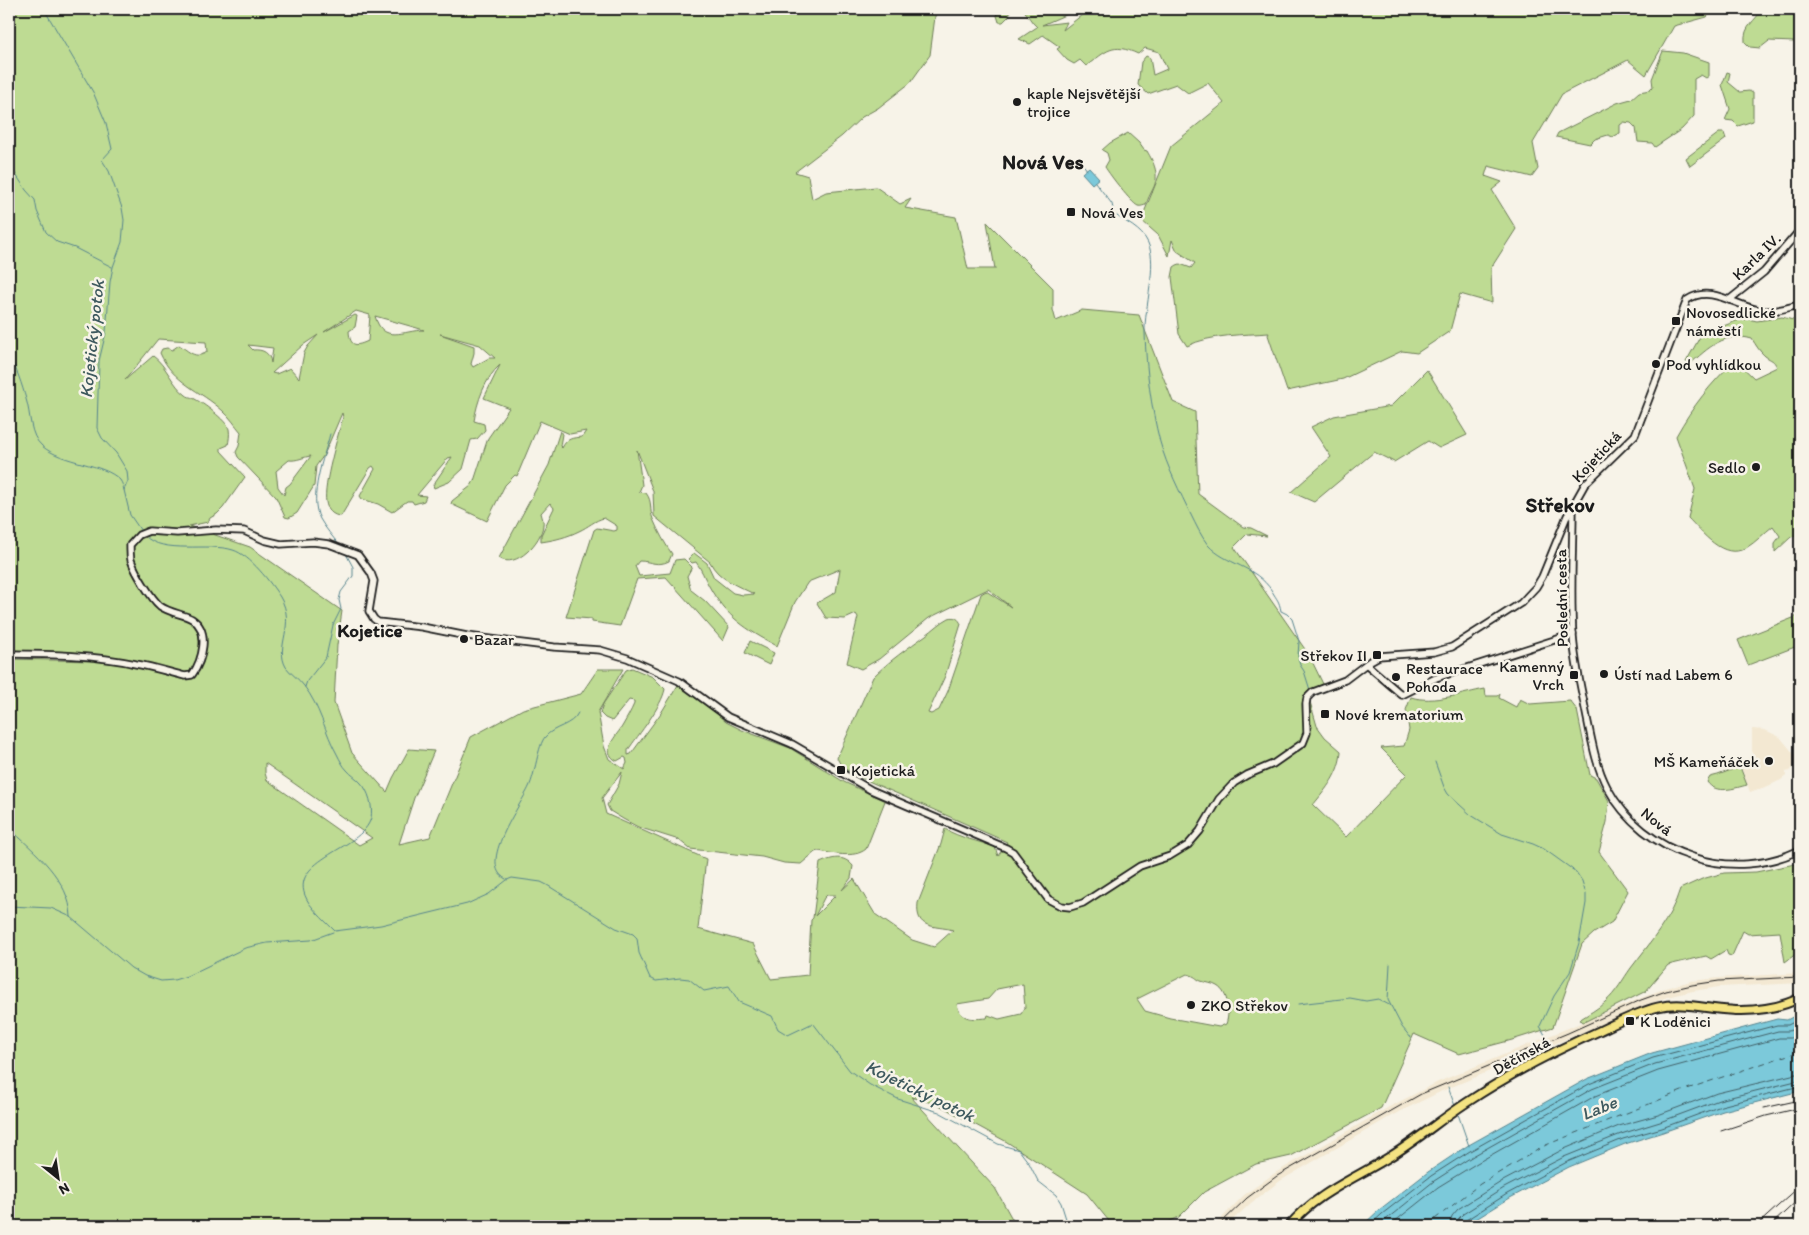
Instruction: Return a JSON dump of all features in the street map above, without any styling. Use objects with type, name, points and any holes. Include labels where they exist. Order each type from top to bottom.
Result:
[{"type":"main road","name":"Děčínská","points":[[1289,1226],[1301,1212],[1322,1195],[1391,1156],[1479,1095],[1548,1055],[1626,1019],[1648,1010],[1668,1005],[1745,1010],[1784,1004],[1800,998]]},
{"type":"street","name":"Karla IV.","points":[[1729,300],[1764,272],[1800,230]]},
{"type":"street","name":"Kojetická","points":[[9,654],[47,654],[111,660],[137,664],[185,676],[192,675],[198,666],[203,648],[200,626],[193,620],[166,610],[156,601],[130,559],[130,545],[139,535],[149,531],[177,533],[216,530],[244,531],[264,540],[281,544],[313,542],[329,544],[358,556],[371,573],[374,581],[369,612],[378,622],[422,627],[467,636],[600,650],[627,658],[679,681],[728,717],[792,744],[871,790],[1006,848],[1013,852],[1048,899],[1061,906],[1070,907],[1083,903],[1140,866],[1170,856],[1188,845],[1200,831],[1219,799],[1234,784],[1247,775],[1272,764],[1303,743],[1307,733],[1307,698],[1313,692],[1345,680],[1379,656],[1434,652],[1452,647],[1513,610],[1524,600],[1542,577],[1573,505],[1585,484],[1635,435],[1685,303],[1693,297],[1704,294],[1729,300]]},
{"type":"street","points":[[1729,300],[1748,308],[1767,311],[1800,305]]},
{"type":"street","name":"Poslední cesta","points":[[1573,505],[1573,634],[1582,690]]},
{"type":"street","points":[[1366,664],[1402,695],[1436,678],[1573,634]]},
{"type":"street","name":"Nová","points":[[1582,690],[1602,776],[1618,804],[1644,832],[1673,850],[1699,859],[1721,863],[1761,863],[1781,858],[1800,850]]},
{"type":"shaded area","name":"MŠ Kameňáček","points":[[1752,729],[1765,730],[1780,737],[1798,762],[1790,771],[1786,772],[1786,776],[1781,780],[1750,792],[1739,762],[1750,757],[1752,753]]},
{"type":"shaded area","points":[[1800,973],[1800,983],[1719,987],[1667,997],[1442,1091],[1393,1115],[1280,1181],[1251,1203],[1226,1226],[1214,1226],[1244,1195],[1275,1173],[1389,1107],[1438,1082],[1665,988],[1691,981]]},
{"type":"green space","points":[[9,9],[936,9],[930,55],[910,83],[878,108],[862,117],[842,136],[795,172],[808,176],[812,199],[826,192],[876,187],[900,204],[911,199],[905,208],[956,217],[968,269],[995,269],[987,222],[1053,288],[1053,310],[1056,321],[1082,310],[1139,315],[1173,402],[1195,412],[1198,494],[1243,527],[1251,528],[1267,536],[1247,534],[1234,547],[1309,655],[1323,684],[1315,688],[1308,695],[1317,726],[1325,737],[1341,751],[1335,774],[1313,805],[1346,837],[1407,774],[1381,748],[1404,746],[1409,730],[1406,710],[1411,697],[1438,699],[1485,689],[1486,696],[1497,696],[1500,694],[1499,698],[1516,707],[1520,699],[1530,704],[1570,701],[1577,710],[1590,775],[1596,778],[1609,801],[1607,822],[1599,852],[1628,891],[1612,922],[1594,933],[1582,944],[1553,1027],[1459,1054],[1414,1034],[1381,1108],[1291,1156],[1256,1164],[1204,1192],[1179,1217],[1160,1226],[1113,1226],[1087,1194],[1007,1142],[939,1105],[911,1097],[995,1188],[1016,1226],[9,1226],[9,659],[93,661],[82,652],[9,650]],"holes":[[[356,311],[370,315],[368,341],[357,345],[351,340],[349,331],[355,327],[357,316],[355,315],[324,332]],[[375,316],[424,330],[395,334],[383,330]],[[440,334],[480,345],[495,358],[489,358],[473,367],[471,364],[474,346]],[[318,335],[304,353],[299,378],[290,368],[276,374],[272,373],[303,345]],[[158,339],[206,342],[207,352],[199,355],[192,354],[179,345],[172,350],[162,349],[160,353],[172,372],[223,411],[241,432],[236,452],[238,457],[276,497],[285,517],[289,518],[297,513],[314,486],[316,466],[324,455],[342,413],[343,417],[327,484],[326,502],[331,512],[341,516],[373,466],[375,469],[360,496],[362,499],[378,504],[392,512],[407,501],[412,501],[414,504],[424,501],[426,496],[417,495],[448,458],[452,457],[433,485],[434,488],[449,482],[463,469],[471,440],[477,439],[485,430],[484,424],[474,421],[475,414],[486,383],[500,365],[484,398],[509,408],[488,438],[471,486],[452,501],[451,504],[487,521],[505,485],[515,475],[517,476],[540,421],[570,434],[586,431],[582,437],[568,440],[562,448],[560,446],[562,434],[560,431],[549,465],[499,558],[506,561],[513,560],[520,557],[533,546],[542,532],[543,522],[541,513],[550,503],[554,508],[541,535],[541,542],[570,535],[604,518],[617,526],[617,530],[614,531],[597,528],[594,530],[566,617],[592,619],[592,622],[620,626],[637,579],[666,577],[723,641],[729,627],[705,601],[691,590],[687,576],[692,567],[684,559],[675,560],[670,573],[639,576],[635,566],[639,561],[657,564],[665,563],[669,561],[672,554],[653,519],[648,496],[646,493],[639,492],[642,485],[637,450],[653,491],[654,516],[710,562],[723,577],[754,594],[743,595],[733,593],[714,578],[707,563],[694,553],[688,559],[692,563],[696,562],[715,597],[730,614],[747,628],[777,646],[795,602],[808,582],[840,569],[836,592],[817,603],[826,618],[845,619],[856,614],[858,617],[847,663],[861,669],[879,659],[929,618],[988,589],[1011,607],[986,591],[981,594],[948,691],[939,710],[931,714],[928,713],[945,676],[961,624],[958,619],[953,617],[940,624],[892,660],[873,677],[837,758],[842,767],[857,776],[1007,842],[998,856],[995,847],[945,829],[918,903],[918,912],[920,918],[927,925],[953,930],[934,947],[912,940],[875,914],[854,879],[842,890],[851,878],[853,866],[841,858],[820,863],[813,918],[811,920],[808,975],[771,979],[753,944],[698,929],[706,859],[606,814],[602,798],[622,772],[619,784],[607,805],[610,811],[623,819],[638,827],[679,840],[690,849],[762,857],[784,863],[801,864],[818,851],[849,855],[866,849],[885,801],[844,782],[790,748],[726,722],[678,685],[661,713],[631,754],[628,755],[628,750],[655,712],[665,689],[653,677],[632,668],[626,670],[603,704],[600,713],[612,721],[629,700],[634,701],[630,712],[609,748],[612,757],[617,761],[624,757],[626,758],[627,763],[624,769],[609,759],[604,746],[598,712],[623,669],[598,669],[581,694],[523,709],[471,737],[430,837],[399,844],[414,798],[434,751],[409,749],[387,792],[352,753],[334,703],[337,645],[342,611],[250,547],[189,526],[208,522],[210,518],[223,508],[245,477],[221,451],[221,448],[228,445],[229,429],[227,425],[208,408],[181,391],[153,356],[125,380]],[[248,345],[273,348],[271,363],[268,354],[253,350]],[[311,456],[286,487],[284,495],[278,487],[276,471],[289,460]],[[265,763],[372,838],[359,845],[267,780]],[[827,895],[836,895],[815,916],[824,898]],[[1187,974],[1217,986],[1224,993],[1228,1004],[1226,1024],[1219,1027],[1170,1018],[1145,1011],[1137,999]],[[1023,984],[1025,1008],[1021,1014],[999,1019],[988,1015],[987,1018],[968,1018],[961,1014],[957,1004],[988,999],[997,989]]]},
{"type":"green space","points":[[995,9],[1011,9],[1009,16],[1003,22],[999,22]]},
{"type":"green space","points":[[1023,9],[1079,9],[1042,25],[1067,22],[1063,30],[1087,11],[1087,9],[1714,9],[1707,17],[1674,26],[1646,75],[1628,60],[1562,94],[1533,143],[1538,169],[1532,177],[1488,166],[1485,176],[1502,182],[1492,190],[1516,229],[1491,268],[1492,303],[1460,294],[1450,331],[1417,353],[1402,351],[1343,379],[1287,391],[1268,335],[1269,333],[1217,337],[1187,346],[1179,334],[1172,277],[1174,267],[1177,265],[1180,264],[1191,268],[1195,263],[1177,251],[1172,240],[1169,256],[1158,235],[1141,220],[1171,146],[1224,103],[1208,83],[1188,93],[1176,84],[1148,94],[1138,85],[1141,62],[1146,56],[1150,58],[1153,75],[1167,69],[1159,52],[1145,48],[1138,54],[1122,49],[1110,50],[1086,66],[1080,60],[1074,64],[1067,60],[1057,49],[1060,47],[1043,35],[1030,44],[1019,39],[1037,27]]},
{"type":"green space","points":[[1762,9],[1800,9],[1800,45],[1796,46],[1795,42],[1769,41],[1760,48],[1750,47],[1745,42],[1746,32]]},
{"type":"green space","points":[[1663,51],[1683,53],[1709,62],[1709,76],[1706,78],[1701,75],[1694,79],[1694,116],[1682,129],[1655,147],[1652,143],[1638,142],[1636,128],[1631,123],[1624,122],[1620,125],[1620,133],[1613,137],[1608,135],[1595,139],[1590,144],[1556,137],[1558,133],[1617,103],[1631,99],[1639,92],[1650,90],[1653,87],[1652,79]]},
{"type":"green space","points":[[1727,72],[1730,73],[1728,82],[1740,92],[1749,91],[1753,93],[1753,121],[1738,126],[1733,121],[1725,120],[1730,109],[1722,85]]},
{"type":"green space","points":[[1128,133],[1147,151],[1155,169],[1155,184],[1146,205],[1138,206],[1135,204],[1105,167],[1109,160],[1107,153],[1102,150]]},
{"type":"green space","points":[[1719,133],[1724,133],[1726,139],[1690,166],[1686,158]]},
{"type":"green space","points":[[1782,317],[1800,322],[1800,535],[1791,537],[1775,552],[1775,543],[1780,536],[1773,526],[1746,548],[1729,551],[1721,548],[1706,537],[1688,518],[1695,489],[1676,436],[1702,396],[1735,360],[1754,378],[1777,367],[1773,361],[1761,352],[1752,339],[1742,337],[1725,339],[1710,347],[1689,365],[1686,362],[1701,335],[1736,321],[1747,319],[1757,321]]},
{"type":"green space","points":[[1427,370],[1467,435],[1439,448],[1428,441],[1394,462],[1374,452],[1314,502],[1291,492],[1331,457],[1311,427],[1334,416],[1391,406]]},
{"type":"green space","points":[[1798,616],[1800,621],[1800,645],[1748,665],[1738,640]]},
{"type":"green space","points":[[750,641],[774,653],[769,665],[745,653]]},
{"type":"green space","points":[[1740,767],[1747,785],[1731,789],[1720,789],[1711,786],[1707,782],[1710,777]]},
{"type":"green space","points":[[1800,863],[1800,951],[1785,962],[1780,932],[1748,934],[1743,931],[1732,956],[1728,955],[1726,950],[1711,959],[1706,956],[1668,965],[1646,991],[1584,1022],[1579,1020],[1602,1005],[1616,990],[1666,921],[1680,889],[1702,879],[1724,873],[1756,872]]},
{"type":"water","points":[[1089,167],[1099,178],[1092,184],[1082,173]]},
{"type":"water","name":"Labe","points":[[1800,1013],[1800,1091],[1723,1111],[1625,1144],[1569,1167],[1510,1198],[1465,1226],[1362,1226],[1379,1210],[1428,1172],[1467,1146],[1587,1079],[1652,1053],[1777,1019],[1787,1020]]},
{"type":"waterway","name":"Kojetický potok","points":[[44,9],[93,92],[106,123],[112,149],[102,160],[109,171],[122,208],[124,220],[122,242],[110,282],[106,332],[99,361],[97,428],[102,438],[116,453],[127,471],[128,481],[124,490],[130,515],[141,531]]},
{"type":"waterway","points":[[1082,163],[1087,170]]},
{"type":"waterway","points":[[9,164],[35,200],[37,211],[46,232],[57,242],[75,248],[112,267]]},
{"type":"waterway","points":[[1095,182],[1112,204],[1114,214],[1142,234],[1151,252],[1151,275],[1145,323],[1146,361],[1157,429],[1170,470],[1197,527],[1208,545],[1215,552],[1249,570],[1265,582],[1278,600],[1281,611],[1292,619],[1299,641],[1298,656],[1300,665],[1310,690]]},
{"type":"waterway","points":[[9,356],[21,383],[35,436],[42,446],[61,457],[113,474],[120,480],[124,490]]},
{"type":"waterway","points":[[330,434],[318,477],[316,500],[320,519],[339,545]]},
{"type":"waterway","name":"Kojetický potok","points":[[145,536],[153,542],[174,547],[223,548],[240,553],[260,570],[285,607],[286,626],[282,651],[286,667],[310,694],[340,761],[364,786],[371,804],[371,818],[365,829],[354,839],[314,866],[306,876],[303,888],[309,903],[335,931],[381,925],[467,904],[489,894],[512,878],[541,882],[616,928],[633,934],[637,938],[639,953],[650,978],[656,981],[680,978],[689,979],[704,991],[729,986],[739,1002],[772,1016],[778,1029],[788,1035],[813,1023],[850,1071],[870,1085],[898,1099],[939,1112],[998,1144],[1019,1150],[1029,1163],[1038,1181],[1056,1195],[1070,1226]]},
{"type":"waterway","points":[[305,687],[307,681],[326,657],[333,625],[341,609],[339,600],[341,592],[353,576],[353,567],[345,552]]},
{"type":"waterway","points":[[506,879],[498,872],[496,861],[498,848],[510,820],[529,787],[543,741],[549,733],[572,721],[578,713]]},
{"type":"waterway","points":[[1435,762],[1448,794],[1471,815],[1502,834],[1544,849],[1576,872],[1582,881],[1585,891]]},
{"type":"waterway","points":[[9,828],[49,867],[58,879],[69,903],[71,917],[131,968],[145,976],[161,981],[174,980],[187,976],[245,948],[267,943],[311,940],[333,932]]},
{"type":"waterway","points":[[1545,1035],[1540,1026],[1554,996],[1570,972],[1579,943],[1586,894]]},
{"type":"waterway","points":[[9,906],[51,908],[71,917]]},
{"type":"waterway","points":[[1390,964],[1388,1000],[1402,1027],[1411,1038]]},
{"type":"waterway","points":[[1298,1004],[1350,998],[1366,1001],[1378,999],[1391,1006]]},
{"type":"waterway","points":[[1545,1041],[1545,1052]]},
{"type":"waterway","points":[[1448,1087],[1455,1106]]},
{"type":"waterway","points":[[1458,1114],[1469,1146]]},
{"type":"ferry route","points":[[1426,1226],[1480,1184],[1546,1145],[1687,1089],[1800,1051]]},
{"type":"railway","points":[[1218,1226],[1247,1198],[1277,1176],[1421,1094],[1666,991],[1719,981],[1800,977]]},
{"type":"railway","points":[[1764,1108],[1800,1100]]},
{"type":"railway","points":[[1721,1131],[1766,1116],[1800,1108]]},
{"type":"railway","points":[[1756,1226],[1800,1186]]},
{"type":"railway","points":[[1770,1226],[1800,1198]]},
{"type":"place","name":"kaple Nejsvětější trojice","points":[[1017,102]]},
{"type":"place","name":"Nová Ves","points":[[1071,212]]},
{"type":"place","name":"Novosedlické náměstí","points":[[1676,321]]},
{"type":"place","name":"Pod vyhlídkou","points":[[1656,364]]},
{"type":"place","name":"Sedlo","points":[[1756,467]]},
{"type":"place","name":"Bazar","points":[[464,639]]},
{"type":"place","name":"Střekov II","points":[[1377,655]]},
{"type":"place","name":"Ústí nad Labem 6","points":[[1604,674]]},
{"type":"place","name":"Kamenný Vrch","points":[[1574,675]]},
{"type":"place","name":"Restaurace Pohoda","points":[[1396,677]]},
{"type":"place","name":"Nové krematorium","points":[[1325,714]]},
{"type":"place","name":"MŠ Kameňáček","points":[[1769,761]]},
{"type":"place","name":"Kojetická","points":[[841,770]]},
{"type":"place","name":"ZKO Střekov","points":[[1191,1005]]},
{"type":"place","name":"K Loděnici","points":[[1630,1021]]},
{"type":"district","name":"Nová Ves","points":[[1043,162]]},
{"type":"district","name":"Střekov","points":[[1560,505]]},
{"type":"district","name":"Kojetice","points":[[370,630]]}]
